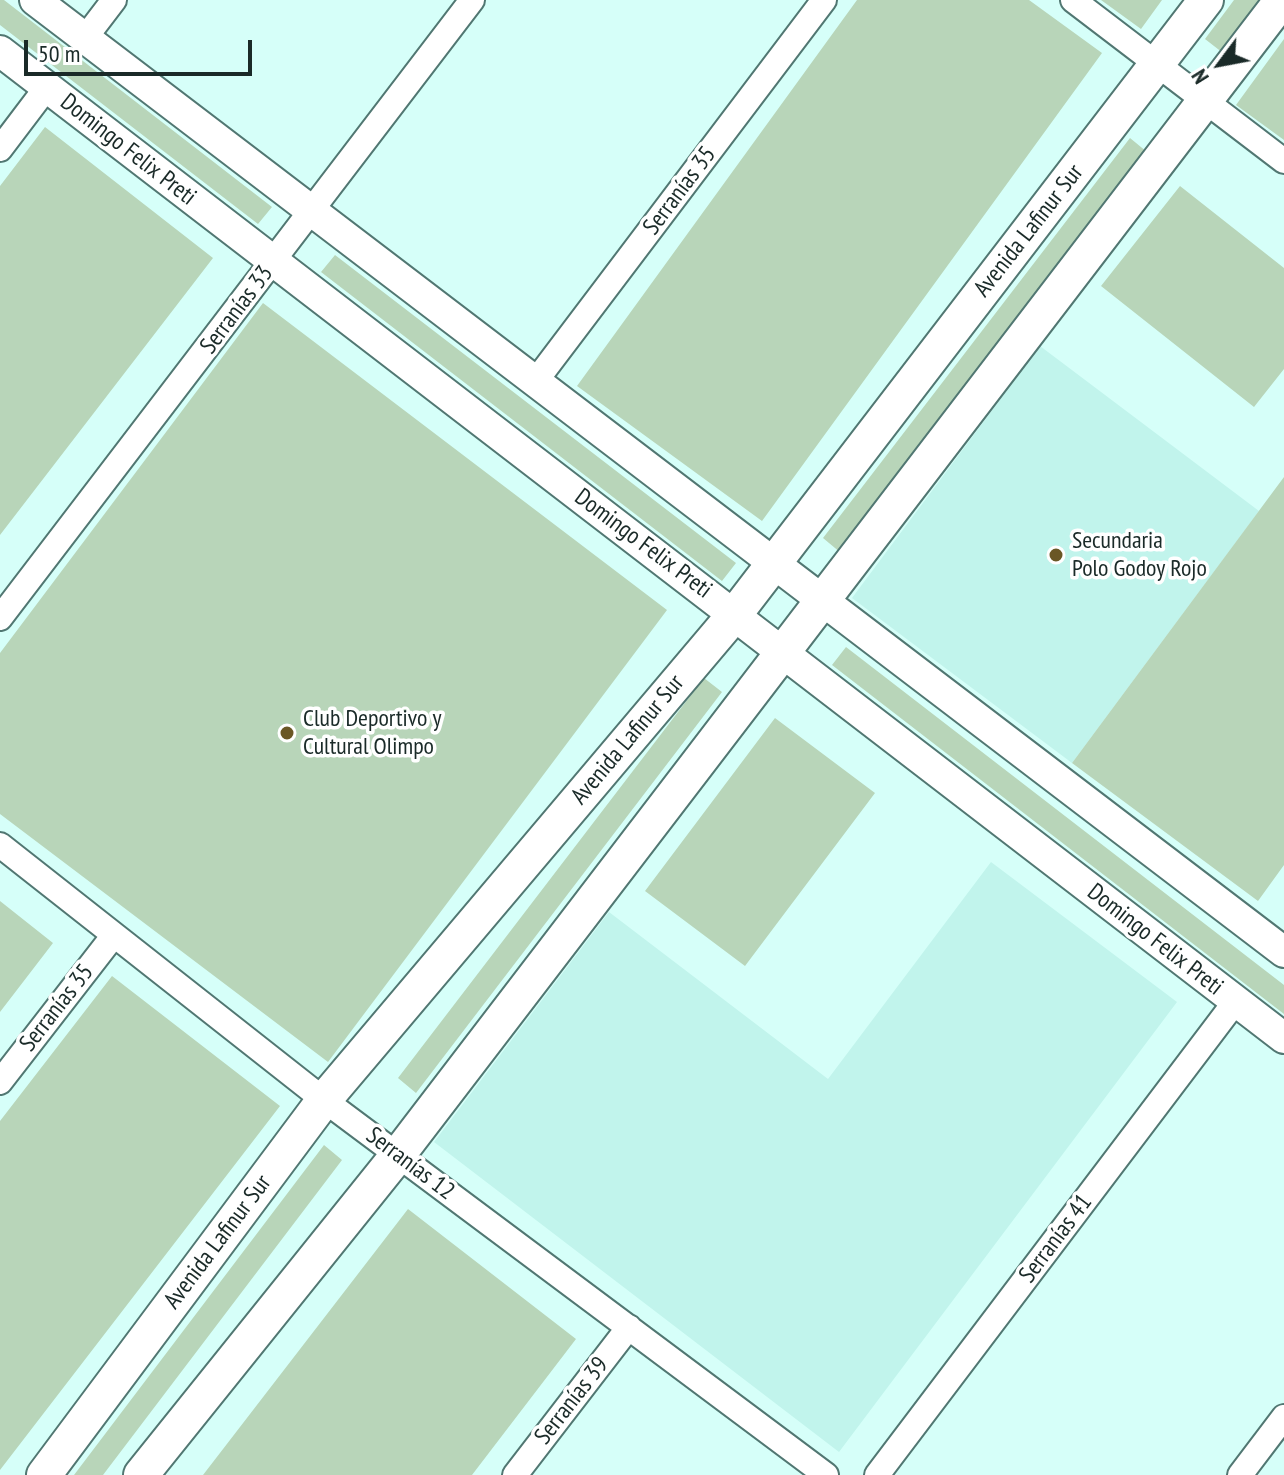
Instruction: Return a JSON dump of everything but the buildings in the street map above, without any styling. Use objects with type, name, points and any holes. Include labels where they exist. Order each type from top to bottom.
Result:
[{"type":"main road","name":"Avenida Lafinur Sur","points":[[44,1475],[324,1100],[735,614],[1206,0]]},
{"type":"main road","points":[[141,1475],[398,1155],[1282,0]]},
{"type":"street","points":[[35,0],[773,564],[1282,945]]},
{"type":"street","points":[[85,38],[114,0]]},
{"type":"street","name":"Serranías 33","points":[[0,618],[472,0]]},
{"type":"street","name":"Serranías 35","points":[[535,382],[824,0]]},
{"type":"street","points":[[1073,0],[1284,161]]},
{"type":"street","name":"Domingo Felix Preti","points":[[0,51],[1284,1038]]},
{"type":"street","points":[[0,149],[47,87]]},
{"type":"street","name":"Serranías 12","points":[[0,845],[324,1100],[826,1475]]},
{"type":"street","name":"Serranías 35","points":[[0,1082],[114,935]]},
{"type":"street","name":"Serranías 41","points":[[877,1475],[1235,1002]]},
{"type":"street","name":"Serranías 39","points":[[515,1475],[629,1327]]},
{"type":"street","points":[[1240,1475],[1284,1417]]},
{"type":"shaded area","points":[[0,0],[4,0],[272,207],[258,224],[0,25]]},
{"type":"shaded area","points":[[857,0],[1029,0],[1102,53],[762,521],[577,386]]},
{"type":"shaded area","points":[[1101,0],[1162,0],[1141,29]]},
{"type":"shaded area","points":[[1234,0],[1262,0],[1223,53],[1205,39]]},
{"type":"shaded area","points":[[1284,39],[1284,140],[1236,105]]},
{"type":"shaded area","points":[[45,127],[213,258],[0,535],[0,186]]},
{"type":"shaded area","points":[[1130,138],[1147,152],[841,553],[823,538]]},
{"type":"shaded area","points":[[1180,186],[1284,268],[1284,369],[1254,407],[1101,286]]},
{"type":"shaded area","points":[[335,255],[736,563],[722,581],[321,272]]},
{"type":"shaded area","name":"Club Deportivo y Cultural Olimpo","points":[[263,303],[667,610],[328,1062],[0,814],[0,653]]},
{"type":"shaded area","name":"Secundaria Polo Godoy Rojo","points":[[1040,346],[1259,511],[1072,763],[852,598]]},
{"type":"shaded area","points":[[1284,477],[1284,865],[1258,901],[1072,763]]},
{"type":"shaded area","points":[[846,647],[1284,985],[1284,1014],[832,665]]},
{"type":"shaded area","points":[[704,678],[722,692],[416,1093],[398,1078]]},
{"type":"shaded area","points":[[775,718],[875,793],[745,966],[645,891]]},
{"type":"shaded area","points":[[991,862],[1177,1002],[839,1452],[434,1142],[609,912],[828,1079]]},
{"type":"shaded area","points":[[0,901],[53,943],[0,1012]]},
{"type":"shaded area","points":[[112,976],[280,1106],[0,1470],[0,1121]]},
{"type":"shaded area","points":[[324,1145],[342,1160],[103,1475],[74,1475]]},
{"type":"shaded area","points":[[408,1209],[576,1339],[472,1475],[203,1475]]},
{"type":"place","name":"Secundaria Polo Godoy Rojo","points":[[1056,555]]},
{"type":"place","name":"Club Deportivo y Cultural Olimpo","points":[[287,733]]}]
